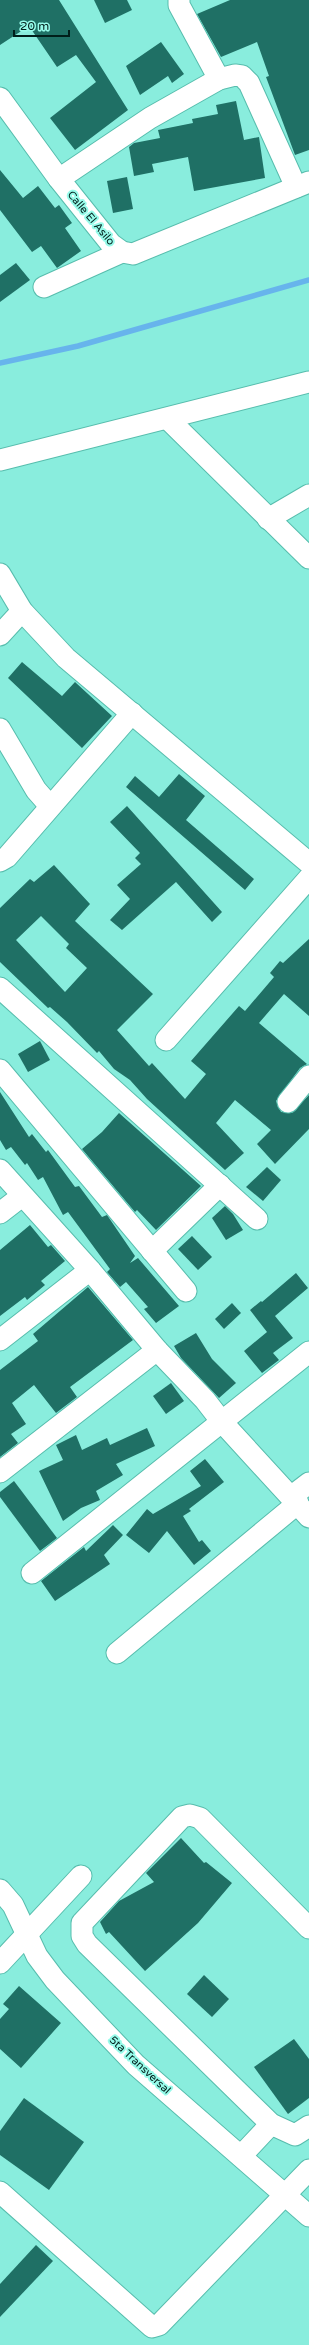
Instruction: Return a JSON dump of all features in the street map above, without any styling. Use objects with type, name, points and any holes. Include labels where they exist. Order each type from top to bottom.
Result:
[{"type":"street","points":[[179,0],[179,4],[219,79]]},
{"type":"street","points":[[59,179],[150,118],[219,79],[235,75],[242,76],[249,83],[303,184]]},
{"type":"street","name":"Calle El Asilo","points":[[0,98],[59,179],[111,244],[122,252],[133,254],[303,184]]},
{"type":"street","points":[[44,287],[122,252]]},
{"type":"street","points":[[0,460],[168,419],[309,382]]},
{"type":"street","points":[[168,419],[309,558]]},
{"type":"street","points":[[268,518],[309,495]]},
{"type":"street","points":[[0,574],[22,611],[66,658],[309,863]]},
{"type":"street","points":[[0,635],[22,611]]},
{"type":"street","points":[[0,861],[6,857],[132,713]]},
{"type":"street","points":[[0,729],[36,790],[50,806]]},
{"type":"street","points":[[166,1040],[309,878]]},
{"type":"street","points":[[0,988],[257,1219]]},
{"type":"street","points":[[0,1070],[186,1291]]},
{"type":"street","points":[[288,1102],[309,1076]]},
{"type":"street","points":[[0,1170],[90,1270],[157,1350],[205,1400],[222,1422],[300,1506]]},
{"type":"street","points":[[152,1251],[220,1185]]},
{"type":"street","points":[[0,1213],[22,1196]]},
{"type":"street","points":[[0,1340],[90,1270]]},
{"type":"street","points":[[0,1472],[157,1350]]},
{"type":"street","points":[[32,1573],[309,1352]]},
{"type":"street","points":[[118,1653],[300,1506],[309,1483]]},
{"type":"street","points":[[309,1928],[200,1818],[190,1815],[182,1817],[82,1923],[82,1936],[87,1944],[271,2124],[282,2131],[295,2135],[309,2126]]},
{"type":"street","points":[[0,1963],[26,1933],[81,1876]]},
{"type":"street","name":"5ta Transversal","points":[[0,1890],[13,1905],[37,1956],[55,1980],[136,2064],[309,2216]]},
{"type":"street","points":[[241,2156],[271,2124]]},
{"type":"street","points":[[2,2195],[152,2327],[159,2325],[309,2170]]},
{"type":"building","points":[[0,0],[59,0],[128,110],[75,150],[50,118],[96,82],[76,55],[57,67],[29,26],[0,45]]},
{"type":"building","points":[[94,0],[127,0],[132,10],[105,23]]},
{"type":"building","points":[[230,0],[309,0],[309,150],[295,155],[266,77],[269,76],[257,42],[221,57],[197,14]]},
{"type":"building","points":[[161,42],[184,74],[172,83],[168,76],[140,95],[126,66]]},
{"type":"building","points":[[236,101],[244,140],[259,137],[265,178],[194,191],[188,157],[152,164],[154,172],[134,176],[129,147],[134,143],[160,138],[158,130],[193,123],[192,119],[218,114],[216,105]]},
{"type":"building","points":[[0,170],[23,198],[38,186],[55,208],[59,205],[72,223],[65,228],[81,251],[57,268],[41,246],[32,252],[0,210]]},
{"type":"building","points":[[127,177],[133,209],[113,213],[107,181]]},
{"type":"building","points":[[16,263],[30,280],[0,302],[0,275]]},
{"type":"building","points":[[22,662],[62,696],[75,682],[112,716],[82,748],[8,678]]},
{"type":"building","points":[[179,774],[205,796],[186,820],[254,879],[245,890],[126,787],[135,776],[159,797]]},
{"type":"building","points":[[127,806],[222,912],[212,922],[176,882],[122,930],[110,920],[130,899],[117,885],[141,864],[135,858],[140,853],[110,822]]},
{"type":"building","points":[[54,865],[90,904],[75,921],[153,994],[117,1030],[149,1066],[152,1063],[185,1099],[206,1074],[191,1061],[239,1006],[245,1011],[274,977],[270,973],[280,961],[283,963],[309,939],[309,1016],[284,994],[259,1023],[307,1064],[300,1068],[276,1101],[281,1112],[292,1113],[309,1095],[309,1129],[275,1164],[257,1144],[271,1130],[235,1100],[216,1123],[244,1153],[225,1170],[147,1099],[130,1080],[114,1069],[99,1051],[97,1053],[67,1022],[50,1007],[48,1008],[0,962],[0,908],[30,879],[34,882]],"holes":[[[41,916],[69,944],[66,948],[87,968],[65,992],[16,940]]]},
{"type":"building","points":[[40,1041],[50,1060],[28,1072],[18,1054]]},
{"type":"building","points":[[0,1092],[29,1137],[32,1134],[46,1152],[48,1150],[75,1187],[79,1186],[102,1217],[107,1215],[135,1256],[130,1263],[138,1258],[179,1306],[156,1323],[144,1309],[148,1307],[126,1282],[120,1287],[107,1272],[110,1269],[68,1212],[63,1215],[43,1177],[38,1180],[27,1163],[25,1165],[11,1147],[6,1150],[0,1140]]},
{"type":"building","points":[[119,1113],[201,1186],[156,1230],[137,1210],[135,1212],[82,1149],[102,1132]]},
{"type":"building","points":[[267,1167],[281,1180],[263,1201],[246,1187]]},
{"type":"building","points":[[225,1206],[233,1214],[243,1230],[226,1240],[212,1218]]},
{"type":"building","points":[[30,1225],[48,1247],[51,1245],[65,1261],[41,1281],[45,1285],[27,1300],[25,1297],[0,1316],[0,1250]]},
{"type":"building","points":[[192,1236],[212,1257],[198,1270],[178,1249]]},
{"type":"building","points":[[296,1273],[308,1288],[275,1316],[293,1338],[273,1353],[279,1360],[262,1373],[244,1351],[267,1332],[250,1310],[261,1301],[262,1302]]},
{"type":"building","points":[[88,1287],[133,1340],[70,1387],[77,1397],[56,1413],[34,1385],[12,1403],[26,1424],[11,1434],[18,1443],[0,1457],[0,1370],[38,1341],[33,1334]]},
{"type":"building","points":[[232,1303],[241,1313],[224,1329],[215,1319]]},
{"type":"building","points":[[196,1333],[212,1359],[236,1383],[219,1398],[181,1358],[174,1346]]},
{"type":"building","points":[[171,1383],[184,1401],[166,1414],[153,1396]]},
{"type":"building","points":[[147,1428],[155,1446],[116,1464],[123,1475],[96,1491],[100,1500],[81,1508],[63,1521],[39,1471],[63,1460],[56,1445],[76,1435],[82,1450],[107,1438],[110,1445]]},
{"type":"building","points":[[205,1459],[224,1482],[189,1509],[191,1511],[183,1516],[199,1542],[202,1540],[211,1551],[194,1565],[167,1531],[149,1553],[126,1535],[147,1509],[153,1514],[201,1486],[190,1471]]},
{"type":"building","points":[[14,1481],[57,1538],[40,1551],[0,1497],[0,1492]]},
{"type":"building","points":[[113,1525],[123,1535],[104,1555],[110,1564],[55,1601],[41,1581],[84,1547],[86,1551]]},
{"type":"building","points":[[181,1838],[204,1863],[206,1862],[232,1883],[198,1923],[145,1971],[109,1932],[106,1934],[100,1922],[119,1901],[154,1882],[146,1873]]},
{"type":"building","points":[[204,1975],[229,1999],[212,2017],[187,1994]]},
{"type":"building","points":[[19,1986],[61,2023],[21,2068],[0,2049],[0,2019],[9,2009],[3,2004]]},
{"type":"building","points":[[294,2039],[309,2059],[309,2098],[288,2114],[254,2067]]},
{"type":"building","points":[[24,2098],[84,2142],[49,2190],[0,2155],[0,2131]]},
{"type":"building","points":[[36,2245],[53,2261],[0,2317],[0,2284]]},
{"type":"waterway","points":[[0,363],[78,346],[309,280]]}]
